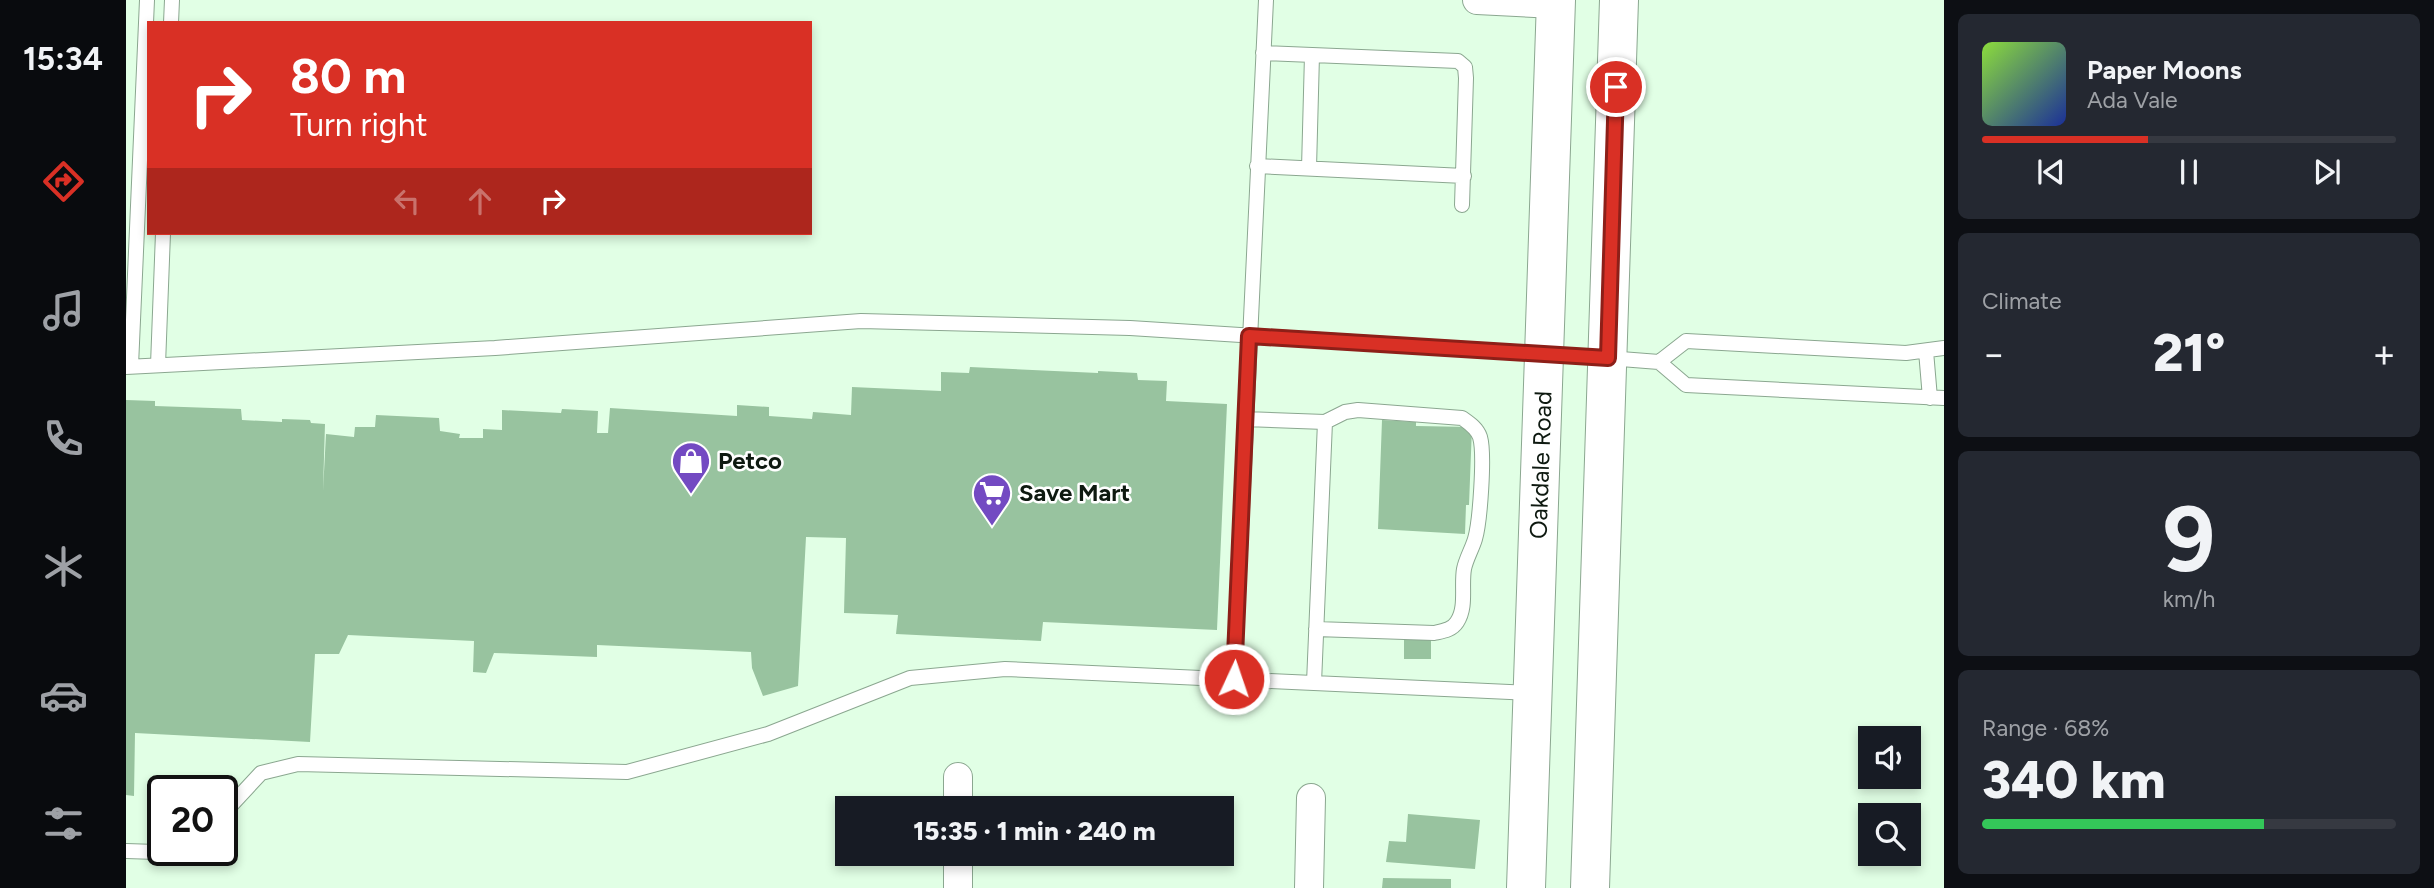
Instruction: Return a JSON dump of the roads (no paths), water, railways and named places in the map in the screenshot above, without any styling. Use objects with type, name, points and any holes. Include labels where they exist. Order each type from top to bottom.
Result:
[{"type":"main road","points":[[1590,888],[1619,0]]},
{"type":"main road","name":"Oakdale Road","points":[[1526,888],[1555,2]]},
{"type":"street","points":[[1477,0],[1555,2]]},
{"type":"street","points":[[958,777],[958,796]]},
{"type":"street","points":[[1309,888],[1311,798]]},
{"type":"street","points":[[958,866],[958,888]]},
{"type":"lane","points":[[147,0],[128,366],[495,348],[861,321],[1130,328],[1608,358],[1659,362],[1686,384],[1937,398],[1926,351]]},
{"type":"lane","points":[[171,21],[172,0]]},
{"type":"lane","points":[[1234,679],[1266,0]]},
{"type":"lane","points":[[1263,53],[1458,61],[1465,67],[1466,78],[1462,205]]},
{"type":"lane","points":[[1310,168],[1312,55]]},
{"type":"lane","points":[[1257,166],[1464,176]]},
{"type":"lane","points":[[158,365],[163,235]]},
{"type":"lane","points":[[1659,362],[1686,341],[1906,353],[1944,348]]},
{"type":"lane","points":[[1245,419],[1325,422],[1345,412],[1358,411],[1462,418],[1473,426],[1479,437],[1481,450],[1478,522],[1476,537],[1465,567],[1462,611],[1457,623],[1447,630],[1434,633],[1316,629]]},
{"type":"lane","points":[[1314,683],[1325,422]]},
{"type":"lane","points":[[238,798],[261,773],[298,764],[627,772],[768,734],[910,678],[1005,669],[1533,693]]},
{"type":"lane","points":[[126,851],[147,852]]},
{"type":"place","name":"Petco","points":[[691,495]]},
{"type":"place","name":"Save Mart","points":[[992,527]]}]
